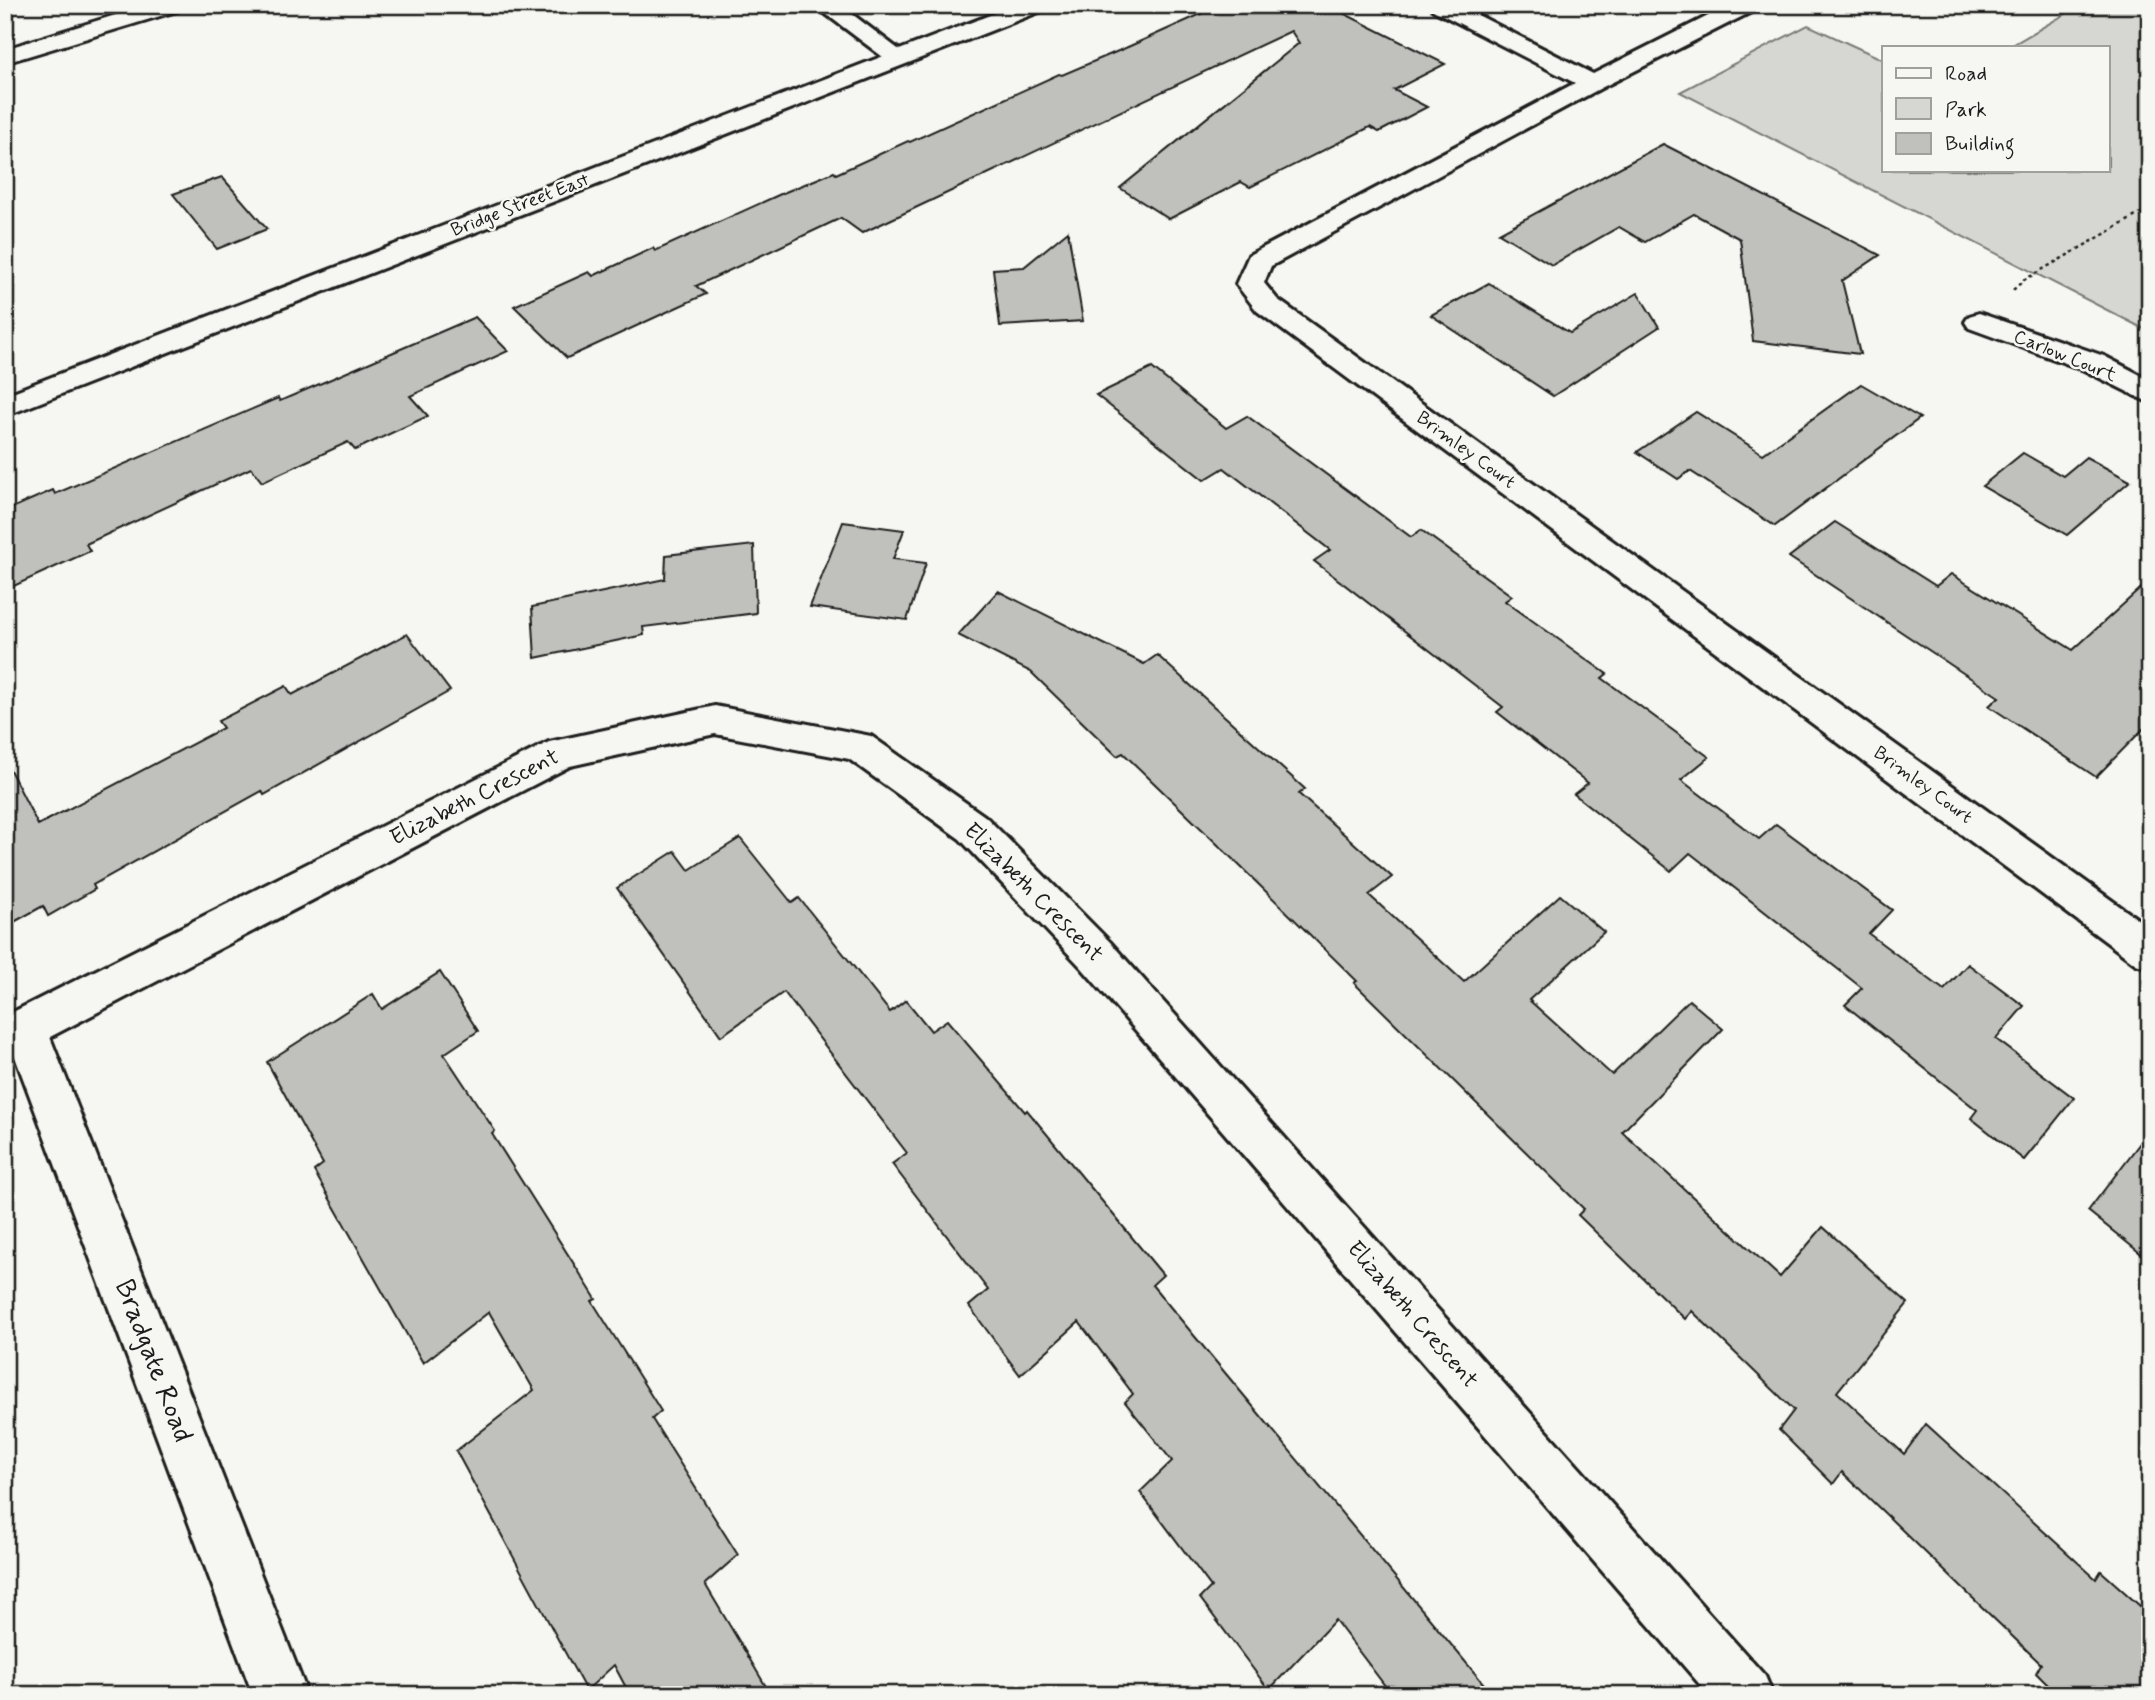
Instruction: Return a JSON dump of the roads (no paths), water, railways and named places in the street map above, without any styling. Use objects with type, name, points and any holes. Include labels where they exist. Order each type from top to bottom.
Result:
[{"type":"street","points":[[5,56],[172,5]]},
{"type":"street","points":[[825,5],[899,58]]},
{"type":"street","name":"Bridge Street East","points":[[5,405],[1036,5]]},
{"type":"street","points":[[1441,5],[1593,83]]},
{"type":"street","name":"Brimley Court","points":[[1747,5],[1593,83],[1259,261],[1250,284],[1267,305],[2150,951]]},
{"type":"street","name":"Carlow Court","points":[[1979,322],[2094,363],[2150,393]]},
{"type":"street","name":"Elizabeth Crescent","points":[[15,1032],[562,753],[715,720],[858,746],[974,828],[1096,955],[1746,1695]]},
{"type":"street","name":"Bradgate Road","points":[[15,1032],[281,1695]]}]
